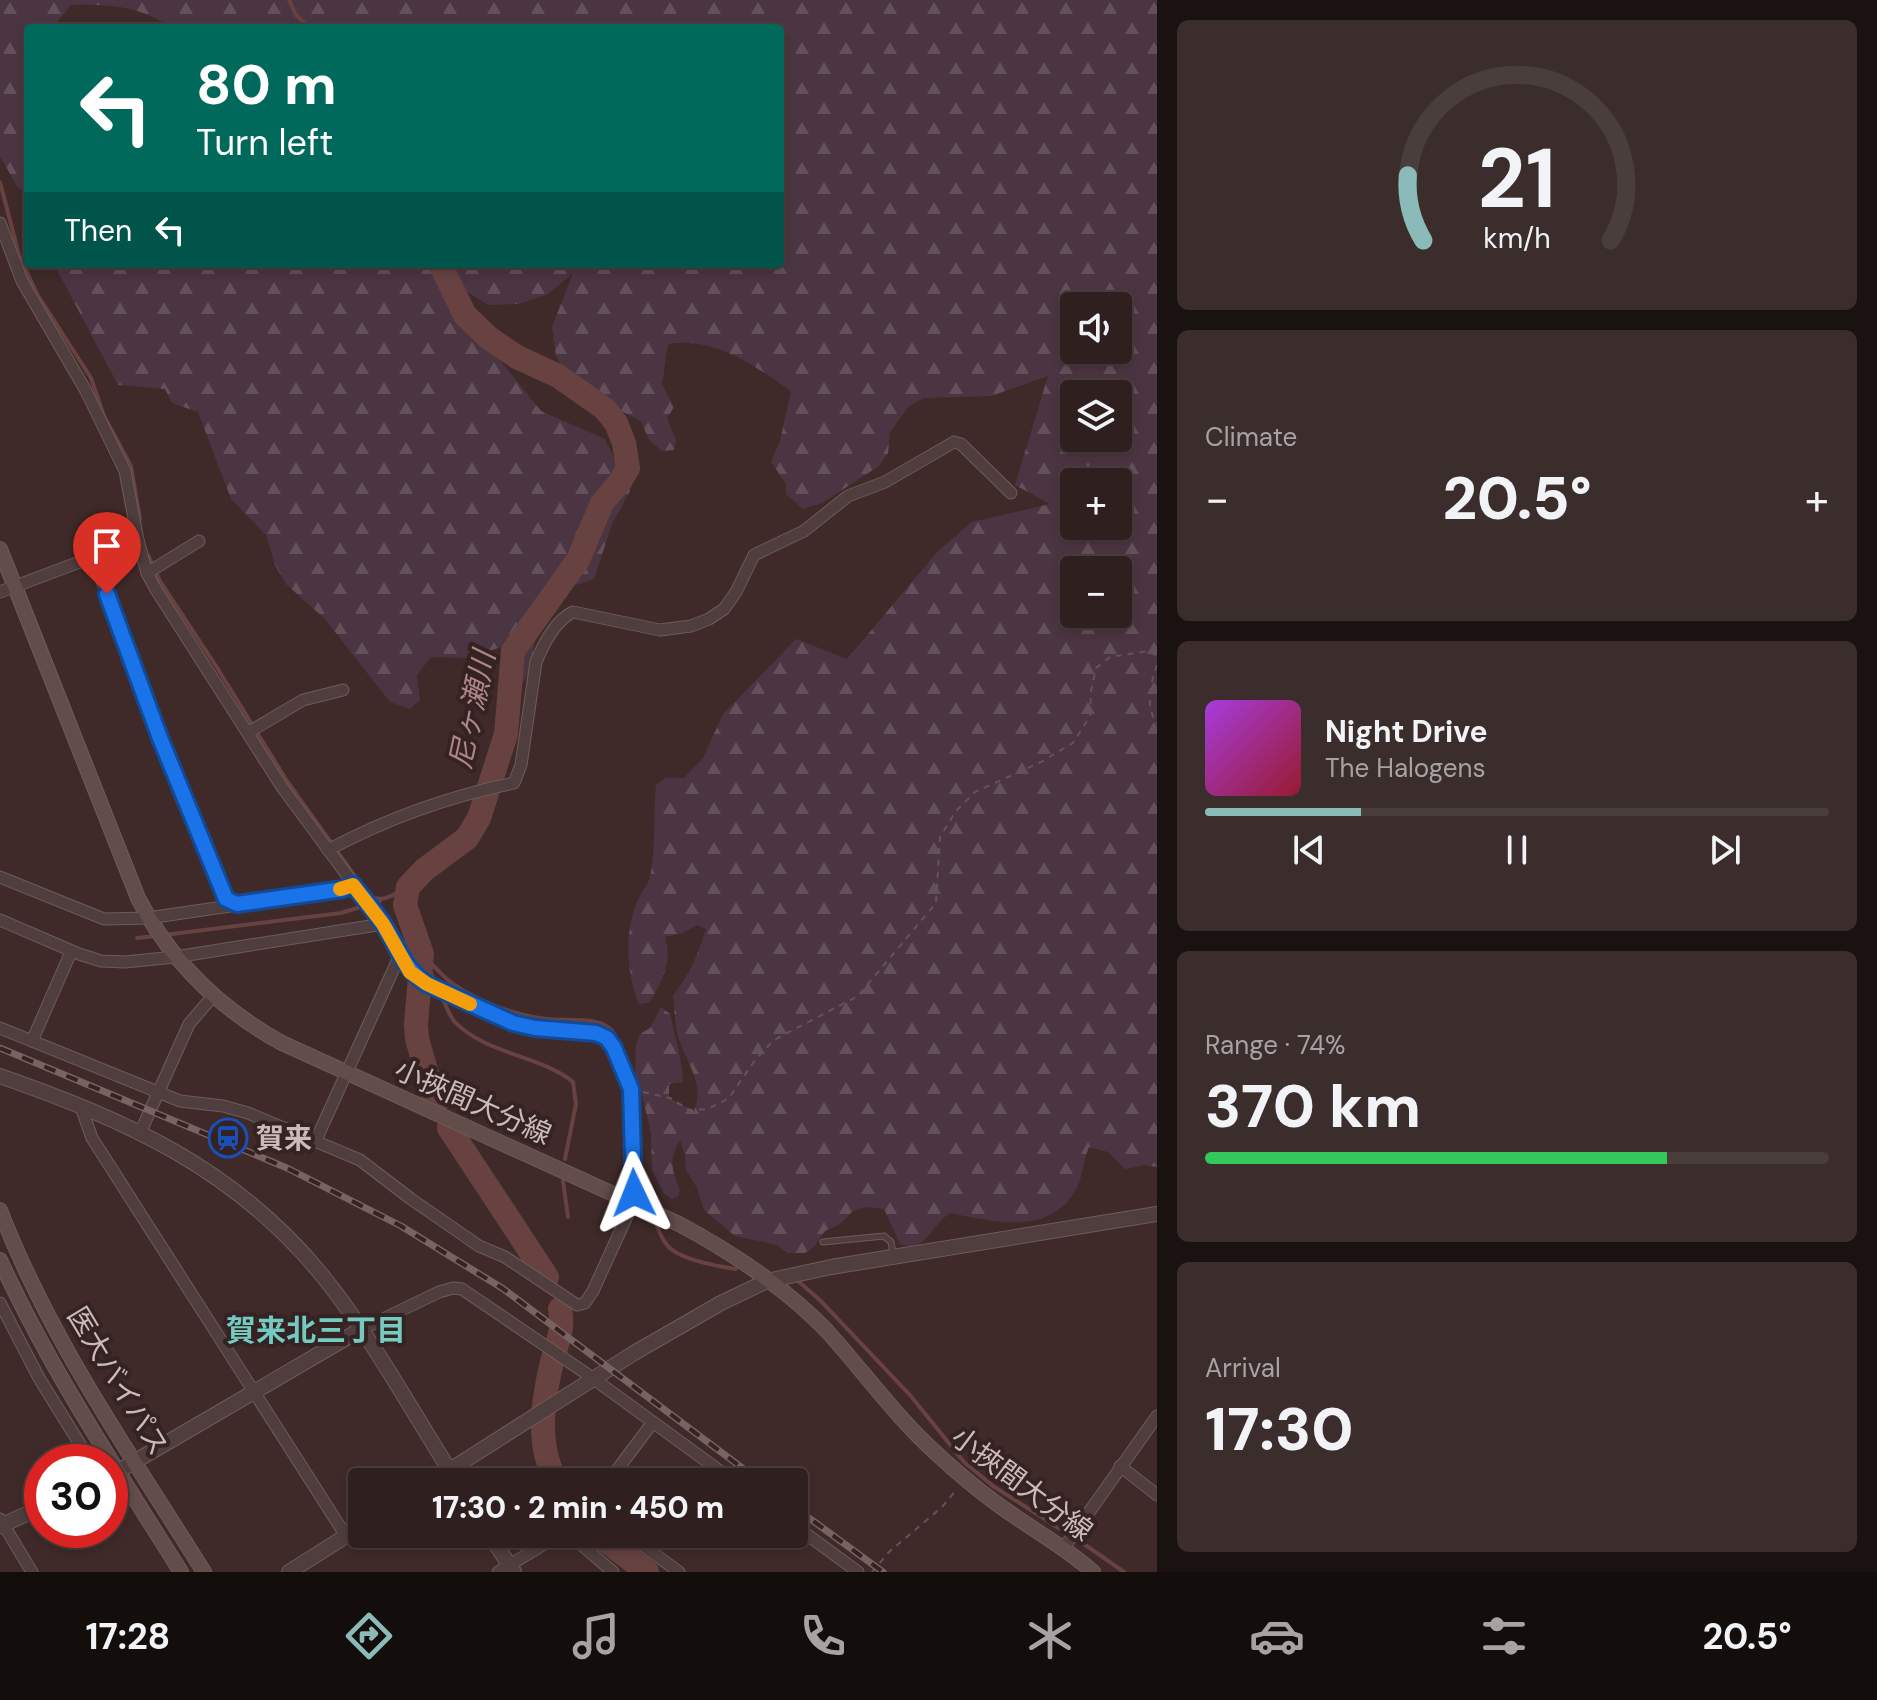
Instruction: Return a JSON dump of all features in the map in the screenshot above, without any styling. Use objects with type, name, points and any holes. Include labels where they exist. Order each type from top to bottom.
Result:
[{"type":"main road","name":"小挾間大分線","points":[[0,549],[129,880],[155,929],[175,957],[213,996],[262,1032],[700,1235],[767,1281],[813,1318],[906,1425],[965,1479],[1093,1572]]},
{"type":"main road","name":"医大バイパス","points":[[0,1210],[43,1306],[135,1463],[204,1572]]},
{"type":"main road","name":"医大バイパス","points":[[0,1260],[97,1444]]},
{"type":"main road","name":"医大バイパス","points":[[128,1494],[181,1572]]},
{"type":"street","points":[[0,223],[22,281],[86,391],[125,471],[147,573],[282,787],[383,924],[415,976],[494,1016],[528,1027],[602,1035],[611,1042],[631,1089],[633,1203],[593,1291],[585,1303],[577,1305],[505,1257],[479,1246],[368,1165],[316,1140],[237,1109],[188,1103],[0,1028]]},
{"type":"street","points":[[328,850],[412,812],[514,783],[521,765],[536,662],[542,647],[566,616],[573,612],[660,630],[691,626],[709,619],[724,609],[736,592],[754,555],[804,531],[848,496],[885,482],[954,442],[961,444],[1011,493]]},
{"type":"street","points":[[0,592],[138,540]]},
{"type":"street","points":[[147,573],[199,541]]},
{"type":"street","points":[[93,557],[160,738],[226,899],[237,904]]},
{"type":"street","points":[[249,732],[303,700],[343,690]]},
{"type":"street","points":[[0,877],[96,918],[155,929],[237,904],[353,885]]},
{"type":"street","points":[[0,920],[71,952],[112,962],[175,957],[383,924]]},
{"type":"street","points":[[32,1041],[71,952]]},
{"type":"street","points":[[316,1140],[400,955]]},
{"type":"street","points":[[141,1131],[189,1024],[213,996]]},
{"type":"street","points":[[0,1076],[141,1131],[213,1175],[272,1222],[319,1272],[448,1468]]},
{"type":"street","points":[[81,1107],[92,1138],[346,1536],[289,1572]]},
{"type":"street","points":[[464,1468],[542,1411],[721,1303],[767,1281],[894,1256],[1157,1214]]},
{"type":"street","points":[[128,1467],[360,1330],[439,1292],[458,1288],[571,1362],[716,1468]]},
{"type":"street","points":[[0,1303],[39,1378],[80,1444]]},
{"type":"street","points":[[1063,1549],[1157,1416]]},
{"type":"street","points":[[618,1468],[653,1422]]},
{"type":"street","points":[[1120,1466],[1157,1495]]},
{"type":"street","points":[[24,1514],[1,1523],[32,1572]]},
{"type":"street","points":[[808,1535],[858,1572]]},
{"type":"street","points":[[496,1548],[507,1570],[540,1548]]},
{"type":"street","points":[[585,1548],[613,1572]]},
{"type":"street","points":[[646,1548],[679,1572]]},
{"type":"lane","points":[[823,1242],[884,1236],[891,1242],[894,1256]]},
{"type":"path","points":[[631,1089],[670,1098],[689,1110],[708,1109],[729,1098],[755,1060],[774,1040],[858,996],[936,903],[940,837],[956,811],[975,792],[1041,762],[1073,743],[1090,716],[1096,668],[1110,657],[1149,651],[1157,656]]},
{"type":"path","points":[[1157,665],[1151,682],[1150,700],[1150,712],[1157,724]]},
{"type":"path","points":[[872,1572],[889,1552],[942,1507],[965,1479]]},
{"type":"green space","points":[[0,0],[1157,0],[1157,1167],[1144,1165],[1125,1169],[1108,1152],[1089,1147],[1073,1194],[1062,1207],[1048,1216],[1032,1221],[999,1222],[950,1213],[922,1242],[909,1246],[900,1244],[884,1209],[866,1207],[853,1211],[840,1224],[825,1231],[814,1247],[805,1253],[788,1253],[777,1245],[735,1236],[704,1210],[697,1188],[686,1170],[680,1140],[672,1165],[680,1190],[678,1196],[672,1199],[664,1194],[652,1169],[651,1134],[635,1074],[636,1045],[640,1034],[650,1028],[661,1007],[670,1014],[683,1082],[669,1084],[669,1098],[694,1111],[696,1081],[677,1033],[673,995],[693,964],[706,929],[697,925],[683,933],[665,937],[667,963],[650,1002],[639,1004],[629,966],[633,912],[651,872],[656,785],[665,778],[684,778],[703,758],[723,714],[796,639],[847,659],[938,551],[972,522],[1050,504],[1015,485],[1048,376],[991,396],[924,398],[909,406],[890,432],[888,453],[879,466],[822,503],[803,509],[786,494],[786,484],[771,462],[780,441],[791,391],[763,372],[733,355],[702,344],[668,344],[662,384],[674,407],[667,418],[676,440],[674,450],[662,451],[649,440],[641,421],[601,401],[567,378],[556,356],[552,327],[573,273],[548,294],[519,304],[488,305],[461,288],[469,311],[496,355],[541,411],[605,439],[630,491],[612,524],[594,579],[543,596],[529,673],[521,685],[512,675],[501,647],[469,658],[431,657],[417,675],[420,700],[410,709],[390,702],[325,619],[286,584],[275,565],[266,535],[231,499],[198,412],[172,403],[165,389],[118,385],[56,268],[784,268],[784,24],[166,24],[124,8],[71,5],[55,24],[24,24],[24,190],[18,188],[0,156]]},
{"type":"waterway","points":[[289,0],[296,15],[306,24]]},
{"type":"waterway","points":[[0,182],[24,266]]},
{"type":"waterway","points":[[25,268],[37,294],[91,378],[104,416],[131,466],[140,519]]},
{"type":"waterway","name":"尼ヶ瀬川","points":[[436,1104],[417,1039],[422,954],[405,905],[408,887],[424,870],[467,838],[479,818],[506,734],[513,651],[578,560],[602,503],[628,468],[624,443],[616,423],[605,409],[558,376],[517,357],[489,338],[465,315],[442,268]]},
{"type":"waterway","points":[[148,555],[160,581],[287,781],[367,893],[382,899],[408,887]]},
{"type":"waterway","points":[[164,935],[341,913],[380,901]]},
{"type":"waterway","points":[[137,938],[156,936]]},
{"type":"waterway","points":[[422,954],[436,984]]},
{"type":"waterway","points":[[426,958],[453,984],[486,1002],[534,1017],[603,1024],[615,1035]]},
{"type":"waterway","points":[[440,992],[454,1021],[467,1032],[496,1048],[544,1065],[573,1082],[576,1104],[565,1159]]},
{"type":"waterway","points":[[621,1077],[626,1102]]},
{"type":"waterway","name":"尼ヶ瀬川","points":[[449,1128],[547,1277]]},
{"type":"waterway","points":[[638,1165],[645,1198]]},
{"type":"waterway","points":[[563,1181],[568,1217]]},
{"type":"waterway","points":[[657,1226],[666,1244],[677,1253],[736,1269]]},
{"type":"waterway","points":[[798,1281],[910,1395],[964,1462],[993,1486],[1068,1534]]},
{"type":"waterway","name":"尼ヶ瀬川","points":[[550,1468],[543,1421],[546,1389],[561,1328],[560,1309]]},
{"type":"waterway","points":[[1081,1542],[1124,1572]]},
{"type":"waterway","name":"尼ヶ瀬川","points":[[615,1548],[647,1572]]},
{"type":"railway","points":[[0,1048],[287,1168],[401,1226],[502,1288],[742,1468]]},
{"type":"railway","points":[[808,1517],[883,1572]]},
{"type":"slow traffic","points":[[340,889],[353,885],[383,924],[410,972],[427,984],[470,1004]]},
{"type":"place","name":"賀来","points":[[228,1138]]},
{"type":"district","name":"賀来北三丁目","points":[[316,1330]]},
{"type":"route","points":[[107,594],[160,738],[226,899],[237,904],[353,885],[383,924],[404,964],[427,984],[513,1023],[596,1033],[607,1038],[631,1089],[634,1193]]}]
